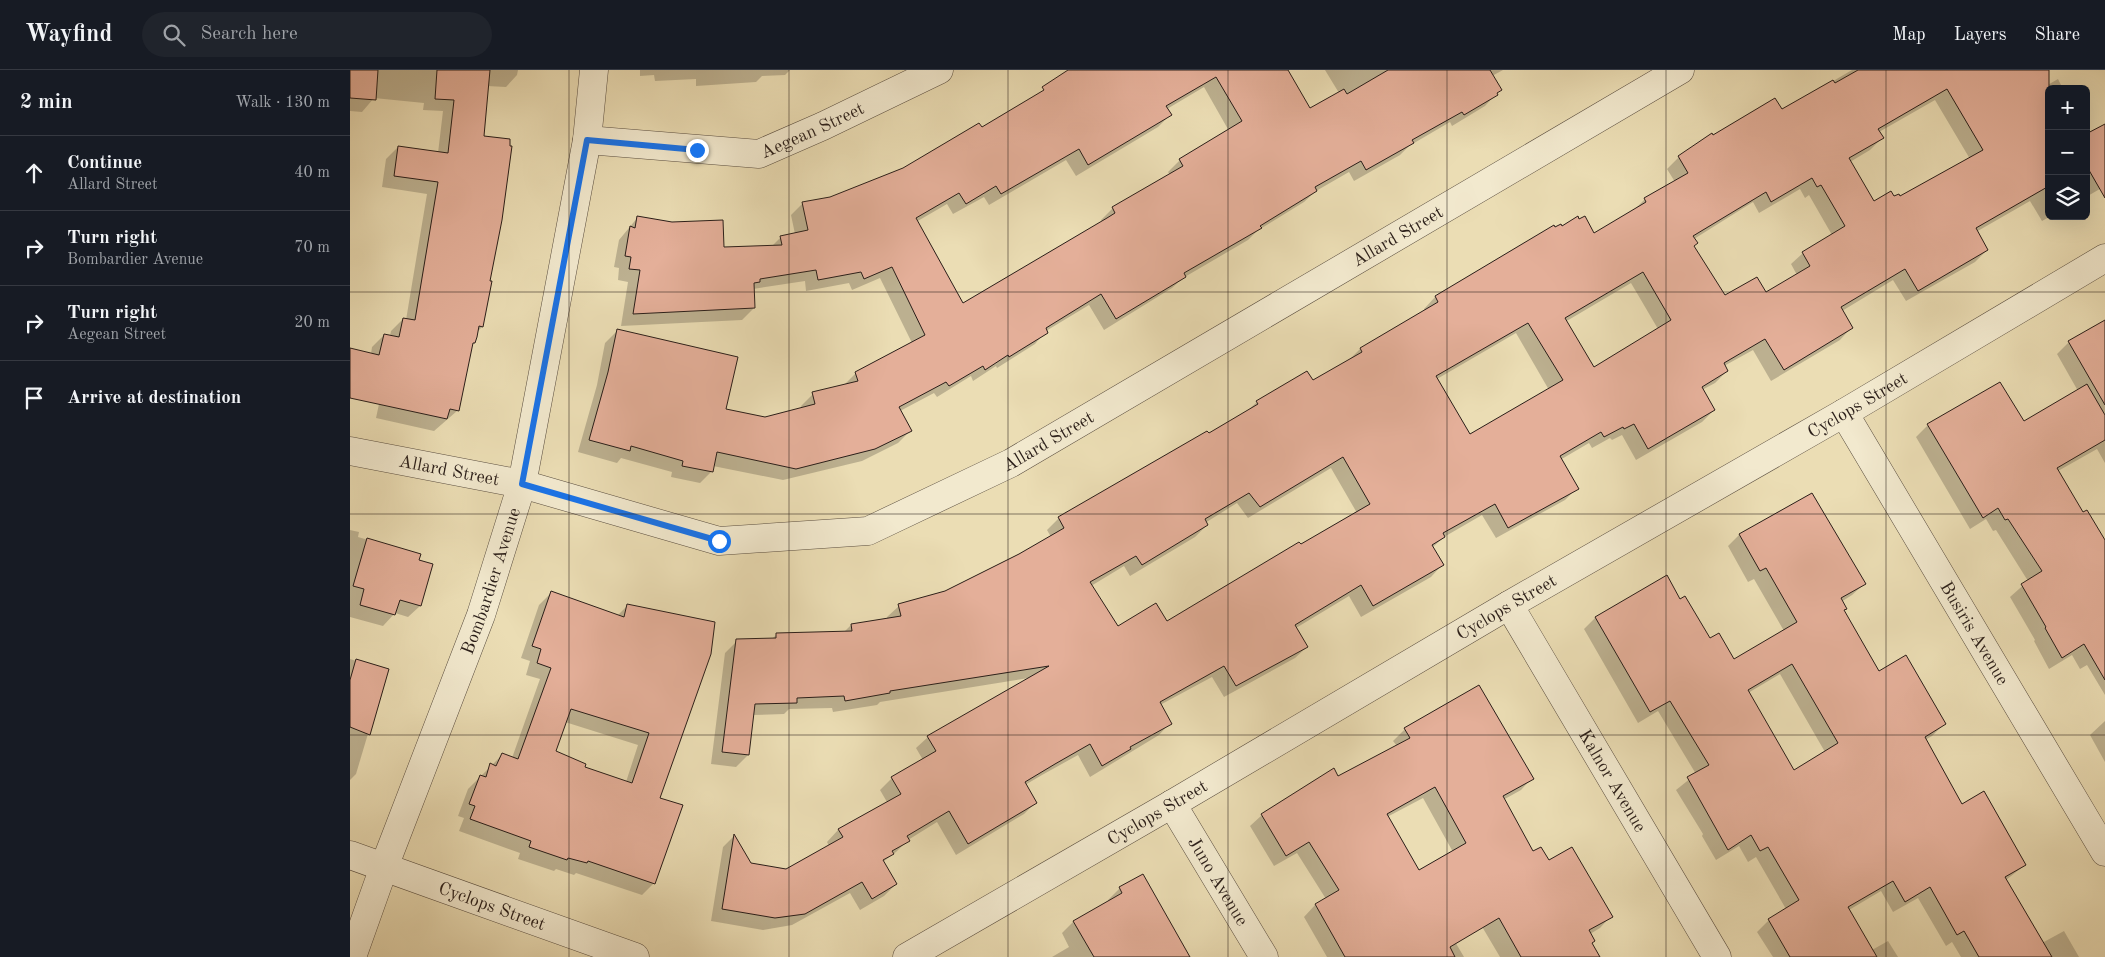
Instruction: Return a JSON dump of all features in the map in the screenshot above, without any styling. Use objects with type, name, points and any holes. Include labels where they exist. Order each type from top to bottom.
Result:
[{"type":"street","name":"Bombardier Avenue","points":[[352,957],[384,867],[481,615],[522,484],[587,140],[594,70]]},
{"type":"street","name":"Aegean Street","points":[[587,140],[759,154],[823,126],[939,70]]},
{"type":"street","name":"Allard Street","points":[[350,451],[522,484],[719,541],[868,531],[1011,463],[1680,70]]},
{"type":"street","name":"Cyclops Street","points":[[907,957],[1172,804],[1509,605],[1844,413],[2105,258]]},
{"type":"street","name":"Busiris Avenue","points":[[1844,413],[2105,852]]},
{"type":"street","name":"Kalnor Avenue","points":[[1509,605],[1717,957]]},
{"type":"street","name":"Juno Avenue","points":[[1172,804],[1264,957]]},
{"type":"street","name":"Cyclops Street","points":[[350,855],[635,957]]},
{"type":"building","points":[[350,70],[378,70],[376,100],[350,98]]},
{"type":"building","points":[[437,70],[490,70],[484,136],[510,139],[510,146],[512,146],[502,220],[483,327],[479,326],[475,343],[473,343],[459,411],[450,409],[447,419],[350,398],[350,348],[379,355],[384,334],[399,337],[403,318],[415,320],[438,182],[394,176],[398,146],[448,153],[454,100],[435,99]]},
{"type":"building","points":[[1068,70],[1288,70],[1310,108],[1344,89],[1347,94],[1388,70],[1490,70],[1502,90],[1497,93],[1498,95],[1464,115],[1462,112],[1412,140],[1414,143],[1366,170],[1361,161],[1315,187],[1317,191],[1260,226],[1262,228],[1184,273],[1186,277],[1116,319],[1101,294],[1046,328],[1048,333],[1009,357],[1008,355],[985,370],[983,366],[949,386],[946,382],[899,407],[912,431],[875,449],[796,469],[717,452],[713,472],[682,466],[683,461],[631,446],[630,451],[589,440],[608,372],[617,329],[738,357],[726,409],[765,417],[815,404],[812,392],[858,381],[855,372],[925,335],[892,267],[864,279],[861,272],[818,280],[816,270],[760,279],[760,282],[754,283],[755,308],[633,314],[640,270],[629,269],[631,257],[625,256],[630,226],[635,228],[637,216],[672,222],[723,220],[724,247],[782,245],[780,236],[808,230],[802,202],[830,197],[903,168],[979,123],[982,127],[1044,90],[1042,87]],"holes":[[[1216,77],[1242,121],[1179,159],[1183,166],[1112,207],[1115,213],[963,303],[916,218],[959,193],[966,204],[996,186],[1001,194],[1079,149],[1088,165],[1172,115],[1166,106]]]},
{"type":"building","points":[[1858,70],[2049,70],[2049,85],[2045,85],[2045,188],[1976,228],[1988,250],[1918,291],[1905,269],[1841,307],[1853,328],[1784,370],[1765,339],[1724,363],[1728,371],[1702,387],[1715,410],[1648,449],[1634,424],[1624,429],[1623,427],[1604,437],[1601,432],[1560,456],[1579,489],[1508,528],[1495,504],[1443,533],[1445,537],[1432,545],[1444,565],[1373,606],[1361,585],[1295,625],[1308,647],[1236,686],[1224,666],[1160,702],[1172,724],[1130,747],[1131,749],[1102,766],[1090,744],[1055,764],[1025,782],[1037,803],[968,844],[949,811],[907,836],[910,841],[892,851],[894,854],[883,860],[897,884],[872,899],[862,882],[805,914],[775,918],[722,909],[734,834],[751,863],[786,869],[843,837],[838,829],[901,794],[891,777],[936,751],[927,736],[1049,666],[890,691],[890,693],[845,701],[844,696],[797,698],[797,703],[755,704],[749,755],[722,752],[736,639],[776,638],[776,633],[852,631],[851,624],[901,616],[898,604],[945,591],[1019,554],[1064,528],[1058,517],[1207,431],[1209,433],[1258,404],[1256,401],[1307,371],[1313,380],[1362,352],[1360,348],[1438,302],[1435,296],[1554,225],[1555,227],[1561,224],[1562,226],[1578,216],[1579,219],[1585,216],[1594,233],[1646,202],[1644,198],[1688,173],[1678,156],[1712,133],[1713,135],[1775,98],[1782,109],[1833,80],[1835,83]],"holes":[[[1947,89],[1983,150],[1900,196],[1899,194],[1894,196],[1891,191],[1874,201],[1849,158],[1884,138],[1878,129]],[[1812,178],[1817,187],[1821,185],[1845,226],[1802,252],[1810,266],[1766,292],[1757,277],[1725,295],[1694,246],[1698,243],[1693,236],[1766,192],[1771,202]],[[1643,272],[1671,320],[1594,367],[1565,318]],[[1528,323],[1563,380],[1470,434],[1436,376]],[[1343,457],[1370,504],[1301,544],[1299,542],[1167,621],[1156,603],[1118,626],[1090,582],[1136,556],[1142,565],[1208,525],[1205,519],[1249,493],[1260,507]]]},
{"type":"building","points":[[2105,124],[2105,198],[2090,172],[2090,132]]},
{"type":"building","points":[[2105,320],[2105,405],[2068,341]]},
{"type":"building","points":[[2000,382],[2024,421],[2087,384],[2105,415],[2105,440],[2057,468],[2083,512],[2087,510],[2105,540],[2105,680],[2084,644],[2062,658],[2021,584],[2042,571],[2008,519],[2005,520],[1998,508],[1983,518],[1927,424]]},
{"type":"building","points":[[1812,493],[1866,584],[1841,598],[1847,609],[1844,610],[1879,671],[1906,655],[1946,724],[1925,737],[1962,804],[1984,791],[2026,865],[2005,877],[2052,957],[1979,957],[1964,931],[1957,935],[1930,887],[1905,902],[1893,881],[1848,907],[1877,957],[1790,957],[1768,919],[1799,900],[1768,847],[1760,851],[1751,835],[1728,850],[1687,777],[1709,765],[1670,701],[1650,712],[1595,617],[1667,575],[1680,599],[1685,596],[1710,638],[1719,633],[1734,659],[1797,622],[1766,568],[1760,571],[1739,534]],"holes":[[[1792,664],[1838,743],[1794,770],[1748,690]]]},
{"type":"building","points":[[367,538],[421,554],[419,560],[433,564],[421,606],[400,600],[395,615],[360,605],[364,589],[353,586]]},
{"type":"building","points":[[551,591],[624,617],[627,604],[715,622],[711,654],[660,798],[683,805],[655,884],[588,861],[587,863],[568,858],[567,860],[529,847],[531,841],[470,819],[475,806],[469,804],[480,775],[486,777],[490,763],[496,766],[502,753],[518,759],[551,668],[537,663],[541,649],[532,646]],"holes":[[[571,709],[649,733],[632,783],[585,767],[586,764],[556,751]]]},
{"type":"building","points":[[356,659],[389,669],[370,735],[350,727],[350,680]]},
{"type":"building","points":[[1479,685],[1534,779],[1503,796],[1533,851],[1541,847],[1549,860],[1572,847],[1613,917],[1589,930],[1595,941],[1592,943],[1600,957],[1521,957],[1499,918],[1450,947],[1455,957],[1345,957],[1315,904],[1339,890],[1309,842],[1286,856],[1261,814],[1334,768],[1338,776],[1410,738],[1404,728]],"holes":[[[1435,787],[1466,843],[1419,870],[1387,814]]]},
{"type":"building","points":[[1143,874],[1190,957],[1094,957],[1073,921],[1122,893],[1119,887]]},
{"type":"route","points":[[697,150],[587,140],[522,484],[719,541]]}]
